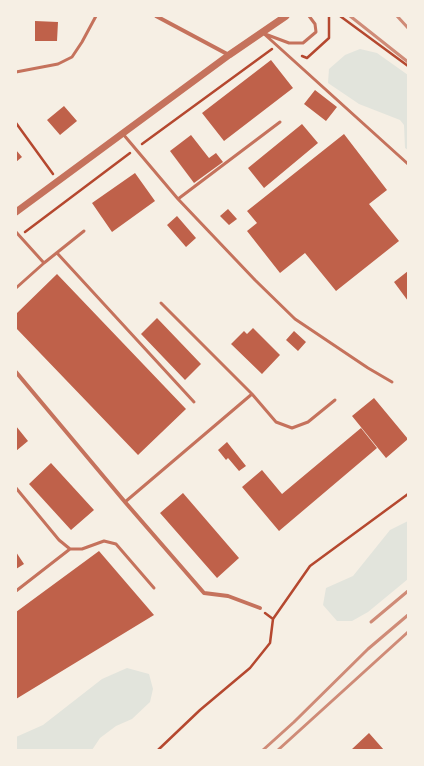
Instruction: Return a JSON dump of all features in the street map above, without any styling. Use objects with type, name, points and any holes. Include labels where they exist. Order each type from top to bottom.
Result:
[{"type":"street","points":[[156,16],[229,55]]},
{"type":"street","points":[[16,212],[229,55],[286,16]]},
{"type":"street","points":[[16,372],[124,502],[204,593],[228,596],[260,608]]},
{"type":"lane","points":[[16,72],[58,64],[72,57],[96,16]]},
{"type":"lane","points":[[262,32],[290,43],[303,43],[316,32],[315,24],[309,16]]},
{"type":"lane","points":[[262,32],[408,164]]},
{"type":"lane","points":[[178,199],[280,122]]},
{"type":"lane","points":[[123,134],[178,199],[255,280],[295,319],[368,368],[392,382]]},
{"type":"lane","points":[[16,288],[84,231]]},
{"type":"lane","points":[[16,232],[44,263]]},
{"type":"lane","points":[[57,253],[194,402]]},
{"type":"lane","points":[[161,303],[252,394],[276,422],[292,428],[308,422],[335,400]]},
{"type":"lane","points":[[124,502],[252,394]]},
{"type":"lane","points":[[16,488],[59,540],[70,549]]},
{"type":"lane","points":[[16,591],[70,549],[82,549],[104,541],[116,544],[154,588]]},
{"type":"path","points":[[301,55],[307,58],[329,38],[329,16]]},
{"type":"path","points":[[340,16],[408,66]]},
{"type":"path","points":[[20,236],[277,45]]},
{"type":"path","points":[[16,123],[58,181]]},
{"type":"path","points":[[158,750],[200,710],[250,668],[270,643],[273,619],[310,566],[408,494]]},
{"type":"path","points":[[260,608],[273,619]]},
{"type":"shaded area","points":[[360,49],[377,53],[408,75],[408,150],[405,148],[404,125],[400,120],[359,104],[328,83],[329,69],[345,55]]},
{"type":"shaded area","points":[[408,521],[408,579],[368,612],[352,621],[337,621],[323,605],[326,588],[353,576],[390,530]]},
{"type":"shaded area","points":[[127,668],[149,674],[153,689],[150,702],[132,719],[116,726],[100,738],[92,750],[16,750],[16,737],[43,725],[102,679]]},
{"type":"building","points":[[35,21],[58,22],[57,41],[35,41]]},
{"type":"building","points":[[271,60],[293,88],[224,141],[202,113]]},
{"type":"building","points":[[315,90],[337,107],[326,121],[304,104]]},
{"type":"building","points":[[64,106],[77,121],[60,135],[47,120]]},
{"type":"building","points":[[302,124],[318,143],[264,188],[248,168]]},
{"type":"building","points":[[344,134],[387,190],[369,204],[399,241],[336,291],[305,253],[280,273],[247,231],[257,223],[247,211]]},
{"type":"building","points":[[191,135],[209,158],[216,153],[223,162],[194,183],[170,151]]},
{"type":"building","points":[[16,150],[22,157],[16,162]]},
{"type":"building","points":[[135,173],[155,201],[112,232],[92,203]]},
{"type":"building","points":[[228,209],[237,219],[229,225],[220,216]]},
{"type":"building","points":[[177,216],[196,238],[186,247],[167,225]]},
{"type":"building","points":[[408,271],[408,301],[394,282]]},
{"type":"building","points":[[57,274],[186,409],[138,455],[16,328],[16,314]]},
{"type":"building","points":[[157,318],[201,364],[185,380],[141,334]]},
{"type":"building","points":[[253,328],[280,355],[262,374],[231,344],[244,331],[247,334]]},
{"type":"building","points":[[294,331],[306,342],[298,351],[286,340]]},
{"type":"building","points":[[374,398],[408,439],[386,458],[352,416]]},
{"type":"building","points":[[16,426],[28,441],[16,451]]},
{"type":"building","points":[[361,428],[377,448],[279,531],[242,487],[262,470],[282,494]]},
{"type":"building","points":[[227,442],[246,466],[239,471],[228,458],[226,460],[218,450]]},
{"type":"building","points":[[51,463],[94,510],[71,530],[29,484]]},
{"type":"building","points":[[183,493],[239,558],[217,578],[160,513]]},
{"type":"building","points":[[99,551],[154,615],[16,699],[16,612]]},
{"type":"building","points":[[16,552],[24,564],[16,569]]},
{"type":"building","points":[[369,733],[384,750],[351,750]]},
{"type":"railway","points":[[350,16],[408,62]]},
{"type":"railway","points":[[397,16],[408,28]]},
{"type":"railway","points":[[371,622],[408,591]]},
{"type":"railway","points":[[263,750],[294,722],[368,649],[408,615]]},
{"type":"railway","points":[[278,750],[408,632]]}]
